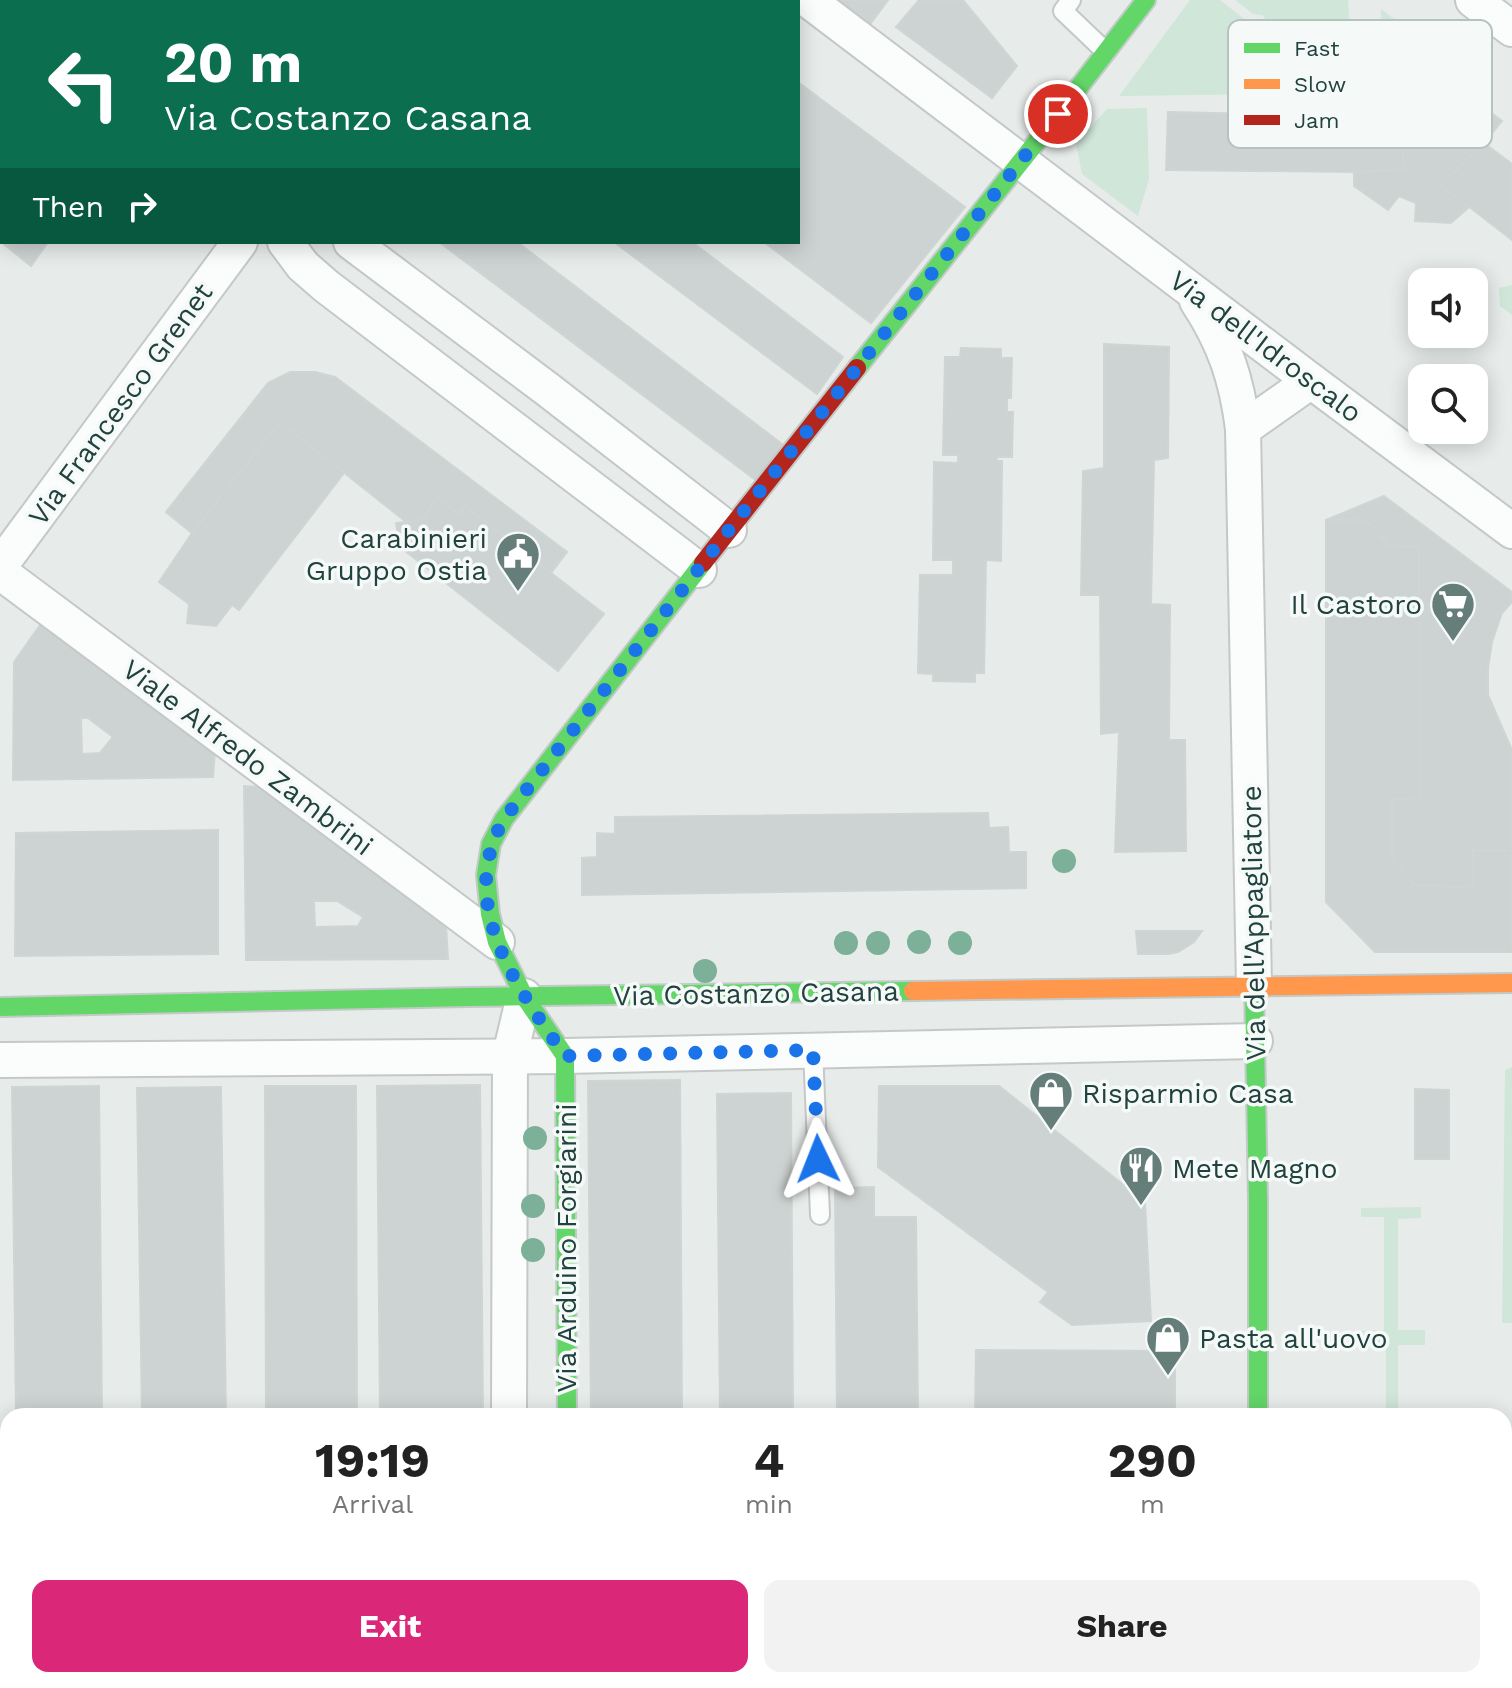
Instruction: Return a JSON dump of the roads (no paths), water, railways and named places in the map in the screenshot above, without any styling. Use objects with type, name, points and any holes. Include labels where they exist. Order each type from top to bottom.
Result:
[{"type":"street","name":"Via dell'Idroscalo","points":[[808,0],[1512,531]]},
{"type":"street","points":[[565,1056],[524,996],[497,942],[486,875],[491,844],[504,819],[1146,0]]},
{"type":"street","points":[[1473,0],[1512,29]]},
{"type":"street","name":"Via Francesco Grenet","points":[[0,569],[239,244]]},
{"type":"street","points":[[286,244],[316,278],[699,570]]},
{"type":"street","points":[[354,244],[729,530]]},
{"type":"street","name":"Via dell'Appagliatore","points":[[1188,288],[1215,331],[1231,366],[1243,429],[1258,1200],[1258,1408]]},
{"type":"street","points":[[1243,429],[1311,381]]},
{"type":"street","points":[[514,429],[547,389]]},
{"type":"street","points":[[613,505],[643,463]]},
{"type":"street","name":"Viale Alfredo Zambrini","points":[[0,569],[497,942]]},
{"type":"street","name":"Via Costanzo Casana","points":[[0,1007],[524,996],[1512,983]]},
{"type":"street","name":"Via Arduino Forgiarini","points":[[509,1408],[510,1055],[524,996]]},
{"type":"street","name":"Via Costanzo Casana","points":[[0,1060],[565,1056],[1255,1041]]},
{"type":"street","name":"Via Arduino Forgiarini","points":[[565,1056],[567,1408]]},
{"type":"lane","points":[[1062,4],[1106,52]]},
{"type":"lane","points":[[813,1050],[820,1215]]},
{"type":"place","name":"Carabinieri Gruppo Ostia","points":[[518,593]]},
{"type":"place","name":"Il Castoro","points":[[1453,643]]},
{"type":"place","name":"Risparmio Casa","points":[[1051,1132]]},
{"type":"place","name":"Mete Magno","points":[[1141,1207]]},
{"type":"place","name":"Pasta all'uovo","points":[[1168,1377]]}]
